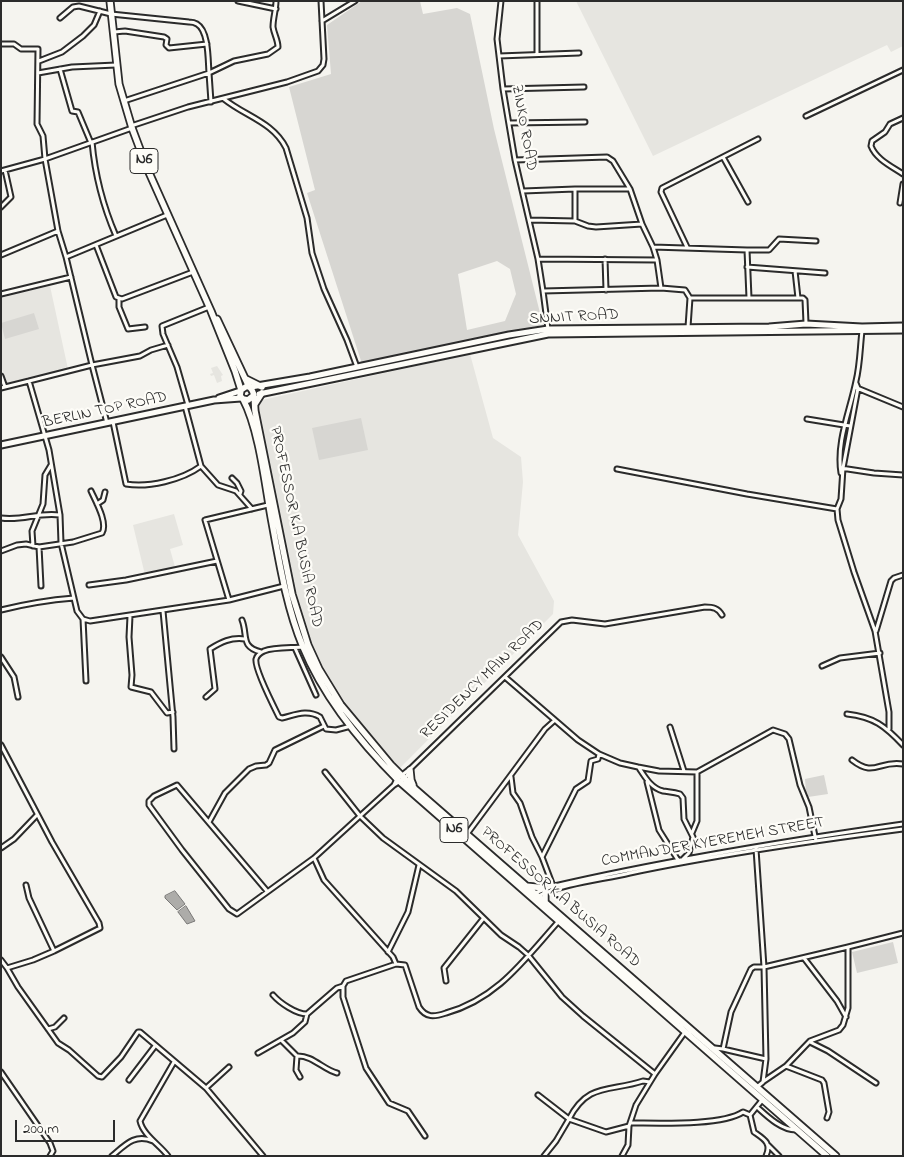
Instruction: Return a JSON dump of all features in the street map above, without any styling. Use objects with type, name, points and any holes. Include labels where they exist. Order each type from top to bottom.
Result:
[{"type":"main road","name":"N6","points":[[110,1],[116,65],[131,127],[147,168],[210,309],[235,371],[241,394]]},
{"type":"main road","name":"N6","points":[[210,309],[226,336],[253,391],[253,396]]},
{"type":"main road","points":[[245,378],[262,390],[254,406]]},
{"type":"main road","points":[[250,387],[244,386],[241,394],[248,400],[253,396]]},
{"type":"main road","name":"PROFESSOR K.A BUSIA ROAD","points":[[241,394],[252,422],[292,594],[303,632],[319,670],[348,719]]},
{"type":"main road","name":"PROFESSOR K.A BUSIA ROAD","points":[[253,396],[269,505],[285,586],[303,646],[326,691],[353,725],[401,778],[534,897],[558,922],[592,948],[711,1051],[827,1156]]},
{"type":"main road","name":"PROFESSOR K.A BUSIA ROAD","points":[[353,725],[401,778],[467,834],[525,886],[534,897],[544,903],[685,1032],[757,1087],[836,1156]]},
{"type":"main road","points":[[391,765],[401,769],[410,769],[411,780],[415,789]]},
{"type":"main road","points":[[525,886],[545,890],[544,903]]},
{"type":"street","points":[[238,1],[276,9]]},
{"type":"street","points":[[124,101],[209,73],[234,61],[268,54],[278,47],[273,21],[276,1]]},
{"type":"street","points":[[1,207],[11,197],[3,170],[45,160],[131,127],[188,108],[287,82],[318,70],[323,65],[324,59],[321,1]]},
{"type":"street","points":[[322,21],[355,1]]},
{"type":"street","name":"ZINKO ROAD","points":[[501,1],[497,39],[503,89],[515,160],[538,259],[548,329]]},
{"type":"street","points":[[537,1],[537,54]]},
{"type":"street","points":[[60,18],[73,8],[79,6],[111,14],[197,24],[202,29],[207,44],[211,102]]},
{"type":"street","points":[[39,61],[62,52],[83,36],[94,25],[100,11]]},
{"type":"street","points":[[114,32],[125,31],[164,37],[166,45],[170,48],[207,44]]},
{"type":"street","points":[[1,44],[14,44],[21,49],[38,48],[37,124],[43,136],[45,160],[58,231],[92,365],[126,484],[162,482],[176,479],[201,466]]},
{"type":"street","points":[[499,56],[579,53]]},
{"type":"street","points":[[38,73],[60,69],[116,65]]},
{"type":"street","points":[[60,69],[72,111],[78,112],[91,143],[103,203],[116,236]]},
{"type":"street","points":[[806,116],[903,70]]},
{"type":"street","points":[[503,89],[584,87]]},
{"type":"street","points":[[224,98],[238,110],[263,122],[281,138],[286,148],[307,218],[312,252],[324,288],[357,368]]},
{"type":"street","points":[[903,118],[890,124],[885,132],[872,141],[870,146],[882,161],[903,174]]},
{"type":"street","points":[[509,123],[585,122]]},
{"type":"street","points":[[687,247],[661,190],[758,139]]},
{"type":"street","points":[[515,160],[607,157],[613,161],[630,189],[642,224],[653,247],[661,288]]},
{"type":"street","points":[[724,157],[748,202]]},
{"type":"street","points":[[900,203],[903,184]]},
{"type":"street","points":[[575,189],[575,221]]},
{"type":"street","points":[[523,191],[630,189]]},
{"type":"street","points":[[66,257],[169,215]]},
{"type":"street","points":[[530,220],[575,221],[596,227],[642,224]]},
{"type":"street","points":[[1,255],[58,231]]},
{"type":"street","points":[[653,247],[770,250],[779,239],[816,241]]},
{"type":"street","points":[[96,245],[116,298],[122,300],[193,272]]},
{"type":"street","points":[[747,250],[749,298]]},
{"type":"street","points":[[538,259],[657,260]]},
{"type":"street","points":[[605,259],[606,290]]},
{"type":"street","points":[[747,267],[825,273]]},
{"type":"street","points":[[795,271],[798,298]]},
{"type":"street","points":[[1,294],[71,277]]},
{"type":"street","points":[[543,291],[661,288],[685,290],[690,298],[688,327]]},
{"type":"street","points":[[690,298],[803,298],[805,300],[806,324]]},
{"type":"street","points":[[119,299],[119,307],[128,329],[145,327]]},
{"type":"street","points":[[210,309],[162,326],[163,334],[187,406],[201,466],[218,485],[240,494],[252,509]]},
{"type":"street","name":"SNNIT ROAD","points":[[769,330],[806,324],[862,327],[903,326]]},
{"type":"street","name":"SNNIT ROAD","points":[[250,387],[262,390],[548,329],[688,327],[762,330]]},
{"type":"street","name":"SNNIT ROAD","points":[[253,396],[262,390],[357,368],[548,334],[762,330],[903,330]]},
{"type":"street","points":[[862,331],[856,388],[842,468],[841,499],[837,508],[838,520],[875,631],[880,652],[889,712],[888,729]]},
{"type":"street","points":[[1,376],[3,388],[92,365],[140,356],[151,350],[168,345]]},
{"type":"street","points":[[28,381],[52,464],[60,515],[61,543],[76,611],[83,619],[90,621],[163,611],[229,600],[285,586]]},
{"type":"street","points":[[856,388],[903,406]]},
{"type":"street","points":[[842,468],[840,458],[845,425],[856,388]]},
{"type":"street","name":"BERLIN TOP ROAD","points":[[1,445],[241,394]]},
{"type":"street","points":[[807,419],[850,426]]},
{"type":"street","points":[[33,546],[32,530],[43,504],[45,475],[52,464]]},
{"type":"street","points":[[842,468],[903,476]]},
{"type":"street","points":[[617,469],[747,494],[837,508]]},
{"type":"street","points":[[232,478],[241,491],[240,494]]},
{"type":"street","points":[[1,551],[17,545],[38,547],[74,542],[102,534],[104,523],[91,491]]},
{"type":"street","points":[[97,504],[103,500],[105,492]]},
{"type":"street","points":[[229,600],[205,520],[269,505]]},
{"type":"street","points":[[1,518],[21,520],[39,514],[60,515]]},
{"type":"street","points":[[38,547],[41,586]]},
{"type":"street","points":[[88,585],[217,561]]},
{"type":"street","points":[[875,631],[879,625],[886,593],[891,581],[903,575]]},
{"type":"street","points":[[1,610],[20,604],[36,604],[74,598]]},
{"type":"street","name":"RESIDENCY MAIN ROAD","points":[[360,816],[556,626],[566,620],[605,624],[705,606],[713,607],[720,611],[722,615]]},
{"type":"street","points":[[163,611],[173,712],[174,748]]},
{"type":"street","points":[[130,616],[131,687],[151,692],[167,713],[173,712]]},
{"type":"street","points":[[83,619],[86,682]]},
{"type":"street","points":[[242,620],[245,639],[252,650],[262,652],[303,646]]},
{"type":"street","points":[[206,697],[214,689],[210,649],[222,641],[245,639]]},
{"type":"street","points":[[296,648],[316,695]]},
{"type":"street","points":[[262,652],[256,659],[256,665],[278,717],[312,713],[320,717],[326,729],[336,730],[353,725]]},
{"type":"street","points":[[822,666],[840,658],[880,652]]},
{"type":"street","points":[[1,657],[14,677],[18,697]]},
{"type":"street","points":[[505,676],[578,740],[598,754],[620,763],[638,767],[659,771],[697,772],[773,730],[785,734],[790,742],[800,786],[809,807],[816,839]]},
{"type":"street","points":[[847,714],[868,718],[888,729],[903,746]]},
{"type":"street","points":[[467,834],[541,735],[555,720]]},
{"type":"street","points":[[209,822],[225,793],[249,769],[266,765],[275,750],[324,726]]},
{"type":"street","points":[[670,727],[684,771]]},
{"type":"street","points":[[1,745],[37,815],[99,923],[100,928],[54,951],[7,968]]},
{"type":"street","points":[[542,857],[578,786],[588,781],[592,761],[598,759],[598,754]]},
{"type":"street","points":[[852,760],[862,768],[867,769],[877,768],[889,763],[903,764]]},
{"type":"street","points":[[638,767],[647,781],[659,830],[678,860]]},
{"type":"street","points":[[325,772],[360,816],[383,838],[456,891],[483,919],[528,955],[562,997],[655,1074]]},
{"type":"street","points":[[692,833],[697,821],[697,772]]},
{"type":"street","points":[[511,776],[513,793],[520,803],[554,888]]},
{"type":"street","points":[[647,781],[663,791],[680,794],[683,798],[684,819],[693,837],[689,853],[684,859]]},
{"type":"street","points":[[266,891],[177,784],[154,796],[149,801],[149,805],[182,850],[229,909],[237,914],[266,891],[314,858],[360,816]]},
{"type":"street","points":[[1,848],[14,839],[37,815]]},
{"type":"street","name":"COMMANDER KYEREMEH STREET","points":[[534,897],[545,890],[678,860],[903,824]]},
{"type":"street","name":"COMMANDER KYEREMEH STREET","points":[[816,839],[903,828]]},
{"type":"street","points":[[756,848],[764,966],[766,1059],[763,1082]]},
{"type":"street","name":"COMMANDER KYEREMEH STREET","points":[[554,888],[756,848]]},
{"type":"street","points":[[314,858],[324,880],[388,952],[396,964]]},
{"type":"street","points":[[388,952],[408,912],[420,865]]},
{"type":"street","points":[[26,885],[29,898],[54,951]]},
{"type":"street","points":[[446,981],[444,968],[483,919]]},
{"type":"street","points":[[258,1053],[293,1033],[305,1022],[307,1014],[346,981],[396,964],[402,964],[406,967],[419,1007],[428,1016],[434,1017],[461,1009],[495,990],[558,922]]},
{"type":"street","points":[[723,1049],[731,1012],[750,971],[754,967],[804,958],[903,933]]},
{"type":"street","points":[[757,1087],[786,1066],[810,1042],[839,1030],[844,1025],[846,1017],[848,947]]},
{"type":"street","points":[[804,958],[837,1001],[846,1017]]},
{"type":"street","points":[[1,960],[58,1043],[100,1077],[121,1057],[138,1032],[143,1034],[206,1088],[262,1156]]},
{"type":"street","points":[[342,986],[343,997],[366,1068],[389,1103],[408,1111],[425,1136]]},
{"type":"street","points":[[273,995],[279,1002],[295,1011],[307,1014]]},
{"type":"street","points":[[48,1029],[55,1027],[64,1018]]},
{"type":"street","points":[[622,1156],[628,1145],[630,1125],[636,1105],[655,1074],[685,1032]]},
{"type":"street","points":[[281,1040],[297,1056],[301,1056],[337,1073]]},
{"type":"street","points":[[810,1042],[828,1051],[876,1083]]},
{"type":"street","points":[[130,1080],[155,1046]]},
{"type":"street","points":[[711,1051],[715,1048],[723,1049],[766,1059]]},
{"type":"street","points":[[297,1056],[296,1070],[300,1077]]},
{"type":"street","points":[[168,1156],[153,1141],[140,1121],[174,1062]]},
{"type":"street","points":[[786,1066],[822,1080],[829,1112],[827,1118]]},
{"type":"street","points":[[206,1088],[229,1067]]},
{"type":"street","points":[[1,1072],[50,1143],[53,1150],[50,1156]]},
{"type":"street","points":[[544,1156],[556,1141],[582,1098],[594,1092],[643,1081],[650,1082]]},
{"type":"street","points":[[538,1095],[569,1119],[606,1132],[630,1125],[734,1118],[742,1112],[750,1115]]},
{"type":"street","points":[[750,1115],[763,1099]]},
{"type":"street","points":[[757,1107],[772,1120],[786,1128],[799,1130]]},
{"type":"street","points":[[750,1115],[754,1132],[765,1139],[779,1156]]},
{"type":"street","points":[[112,1156],[132,1140],[145,1138],[153,1141]]},
{"type":"street","points":[[766,1156],[768,1144]]},
{"type":"shaded area","points":[[362,1],[420,1],[423,14],[457,8],[470,14],[494,129],[543,325],[362,364],[307,193],[315,190],[289,87],[331,74],[327,25]],"holes":[[[497,261],[510,269],[516,294],[505,321],[467,330],[458,274]]]},
{"type":"shaded area","points":[[576,1],[903,1],[903,46],[891,52],[887,45],[653,156]]},
{"type":"shaded area","points":[[50,286],[68,369],[7,384],[1,366],[1,297]]},
{"type":"shaded area","points":[[34,313],[39,329],[5,339],[1,323]]},
{"type":"shaded area","points":[[470,354],[493,438],[521,457],[523,482],[518,535],[554,601],[553,614],[398,770],[345,707],[319,670],[298,611],[253,402]]},
{"type":"shaded area","points":[[217,366],[223,375],[221,376],[222,381],[217,383],[214,375],[211,376],[210,374],[213,373],[211,368]]},
{"type":"shaded area","points":[[361,418],[368,450],[319,460],[312,428]]},
{"type":"shaded area","points":[[174,514],[183,545],[170,549],[175,567],[145,575],[133,525]]},
{"type":"shaded area","points":[[824,775],[828,794],[808,797],[805,779]]},
{"type":"shaded area","points":[[175,891],[185,904],[177,910],[165,898],[165,896]]},
{"type":"shaded area","points":[[186,906],[195,921],[187,924],[178,912]]},
{"type":"shaded area","points":[[893,942],[898,963],[857,973],[852,952]]}]
